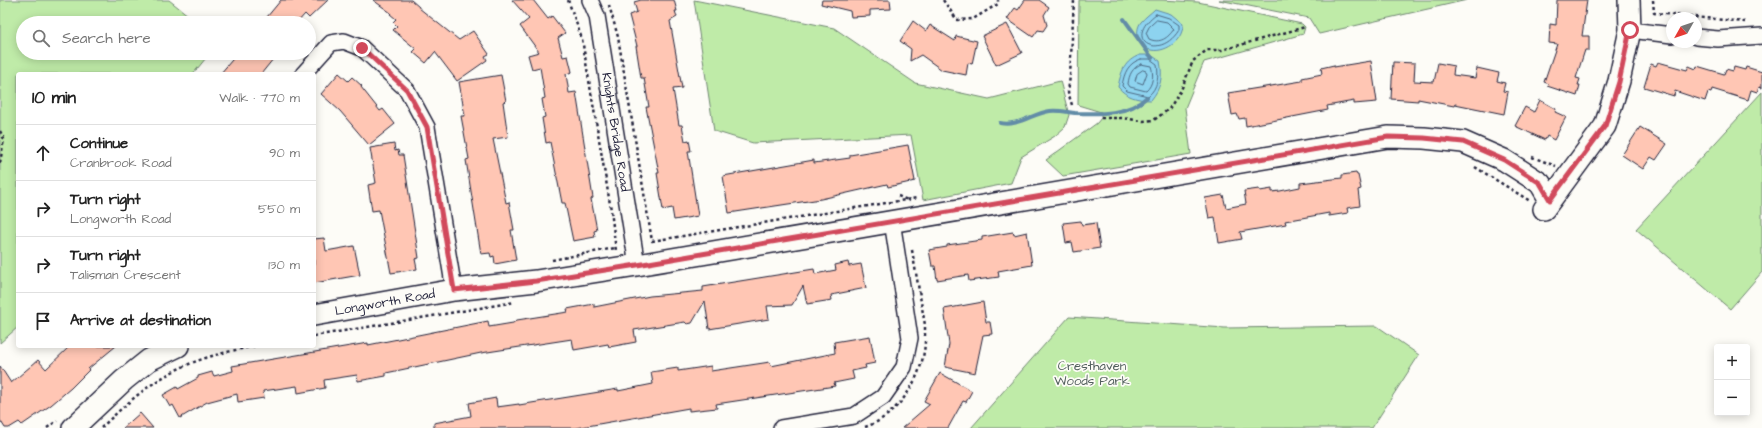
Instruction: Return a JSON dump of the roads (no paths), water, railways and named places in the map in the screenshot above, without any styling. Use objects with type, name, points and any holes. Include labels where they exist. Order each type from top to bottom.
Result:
[{"type":"street","name":"Knights Bridge Road","points":[[590,0],[597,16],[637,265]]},
{"type":"street","points":[[1629,0],[1630,30],[1666,34]]},
{"type":"street","name":"Longworth Road","points":[[316,314],[454,290],[536,281],[637,265],[1388,137],[1424,138],[1463,142],[1504,160],[1540,183],[1540,203],[1605,126],[1619,82],[1630,30]]},
{"type":"street","points":[[1702,38],[1718,39],[1762,36]]},
{"type":"street","points":[[305,72],[332,43],[344,41],[362,48],[407,90],[427,127],[454,290]]},
{"type":"street","points":[[781,428],[854,416],[883,397],[904,367],[910,338],[892,221]]},
{"type":"street","points":[[73,428],[124,380],[149,360],[174,348]]},
{"type":"water","points":[[1155,9],[1171,14],[1183,24],[1181,33],[1177,40],[1162,50],[1147,49],[1141,44],[1138,36],[1138,27],[1141,22]]},
{"type":"water","points":[[1140,55],[1151,55],[1160,61],[1161,72],[1159,87],[1151,100],[1133,97],[1118,87],[1124,68],[1130,60]]},
{"type":"waterway","points":[[1124,19],[1152,58]]},
{"type":"waterway","points":[[1000,123],[1013,123],[1050,111],[1075,113],[1113,112],[1132,107],[1147,97]]},
{"type":"park label","name":"Cresthaven Woods Park","points":[[1092,374]]}]
